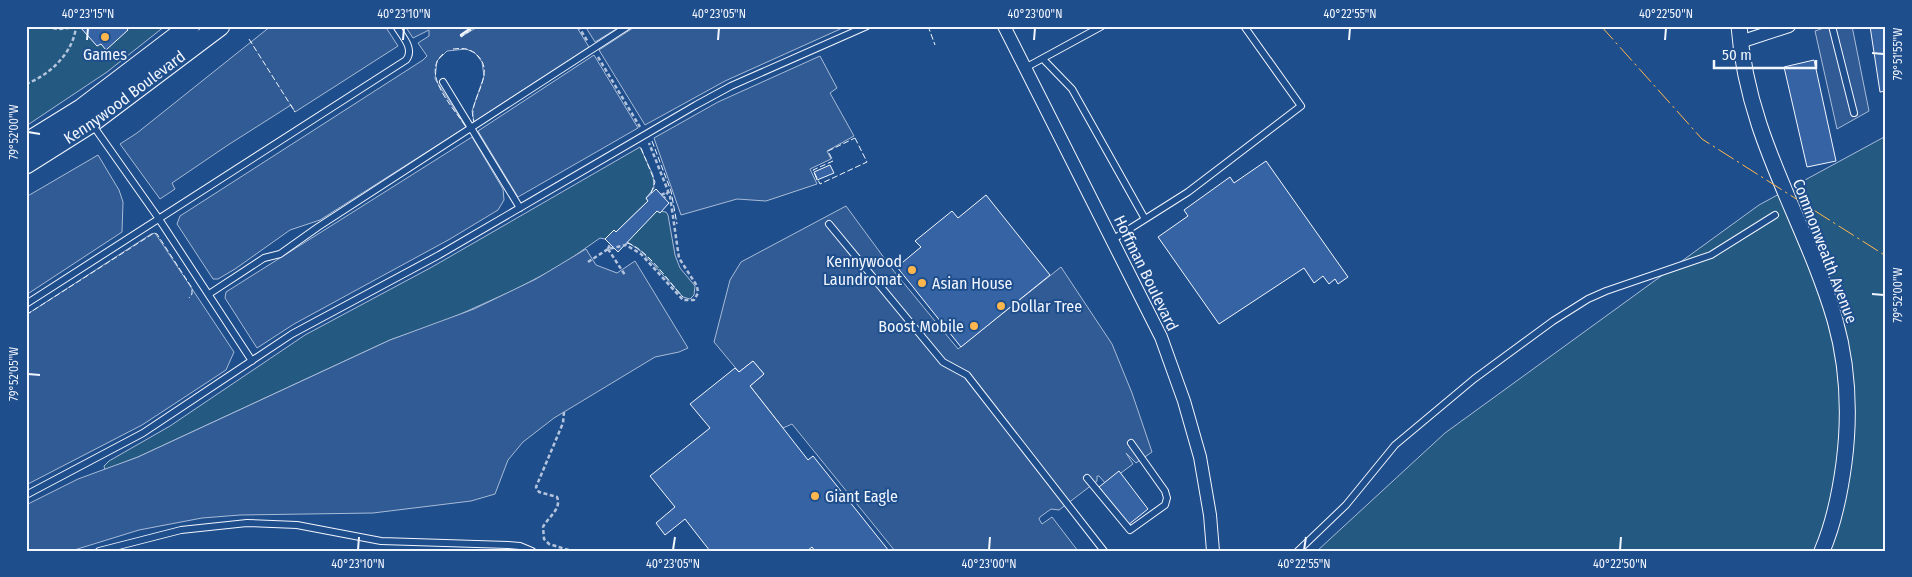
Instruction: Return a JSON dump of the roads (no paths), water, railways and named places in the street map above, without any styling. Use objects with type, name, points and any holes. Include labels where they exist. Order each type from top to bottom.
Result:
[{"type":"main road","name":"Kennywood Boulevard","points":[[26,164],[86,116],[190,26]]},
{"type":"main road","name":"Kennywood Boulevard","points":[[26,143],[86,116],[220,26]]},
{"type":"street","name":"Hoffman Boulevard","points":[[1004,26],[1161,337],[1184,401],[1206,486],[1213,551]]},
{"type":"street","name":"Commonwealth Avenue","points":[[1739,26],[1740,42],[1757,120],[1830,304],[1843,356],[1847,408],[1846,452],[1838,500],[1822,551]]},
{"type":"street","points":[[1740,42],[1789,26]]},
{"type":"lane","points":[[26,304],[406,60],[409,48],[396,26]]},
{"type":"lane","points":[[209,294],[264,258],[280,254],[300,242],[318,227],[472,129],[628,26]]},
{"type":"lane","points":[[26,494],[163,421],[311,323],[520,208],[731,86],[867,26]]},
{"type":"lane","points":[[1025,68],[1102,26]]},
{"type":"lane","points":[[1112,240],[1188,192],[1301,106],[1244,26]]},
{"type":"lane","points":[[1832,26],[1854,113]]},
{"type":"lane","points":[[1043,58],[1072,89],[1145,219]]},
{"type":"lane","points":[[443,82],[520,208]]},
{"type":"lane","points":[[86,116],[160,219],[252,361]]},
{"type":"lane","points":[[1298,551],[1346,505],[1395,445],[1474,379],[1553,321],[1597,295],[1711,256],[1775,215]]},
{"type":"lane","points":[[829,224],[943,362],[966,375],[1104,551]]},
{"type":"lane","points":[[1087,478],[1130,530],[1165,505],[1167,498],[1165,491],[1131,443]]},
{"type":"lane","points":[[99,551],[181,530],[247,523],[297,525],[381,541],[508,545],[520,546],[532,551]]},
{"type":"place","name":"Games","points":[[105,37]]},
{"type":"place","name":"Kennywood Laundromat","points":[[912,270]]},
{"type":"place","name":"Asian House","points":[[922,283]]},
{"type":"place","name":"Dollar Tree","points":[[1001,306]]},
{"type":"place","name":"Boost Mobile","points":[[974,326]]},
{"type":"place","name":"Giant Eagle","points":[[815,496]]}]
